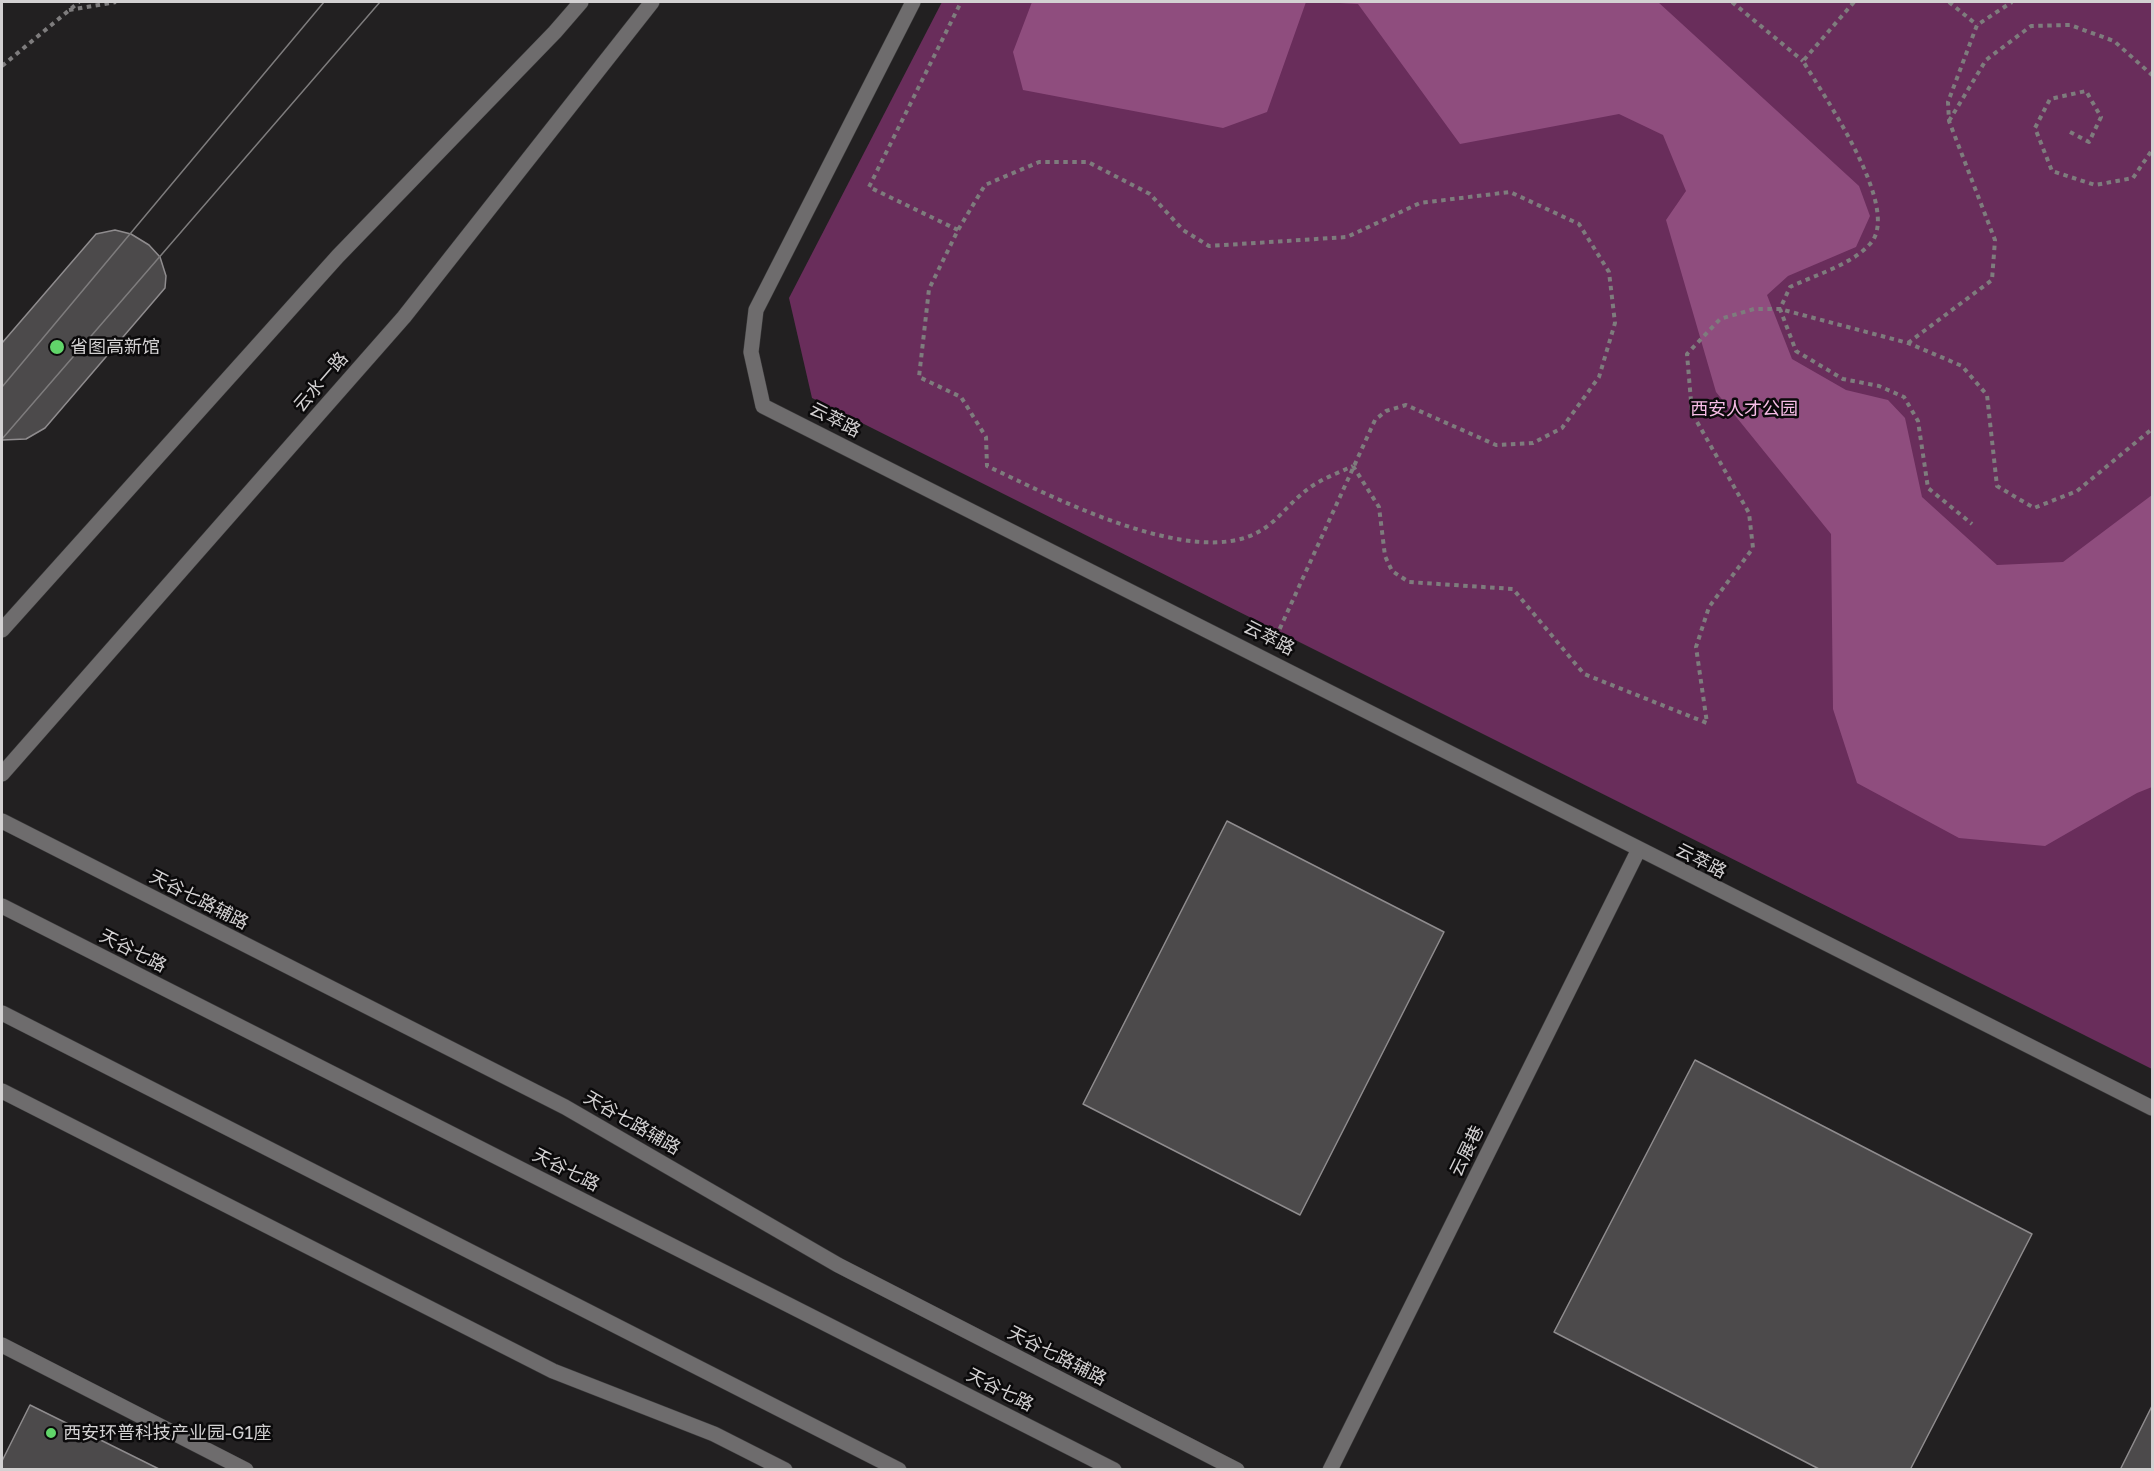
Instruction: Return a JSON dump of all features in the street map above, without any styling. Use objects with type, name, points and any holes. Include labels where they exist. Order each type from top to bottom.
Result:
[{"type":"street","points":[[2,630],[338,256],[555,32],[581,2]]},
{"type":"street","name":"云水一路","points":[[2,774],[404,317],[652,2]]},
{"type":"street","name":"云萃路","points":[[913,2],[756,310],[751,352],[763,406],[1266,658],[1638,851],[2152,1108]]},
{"type":"street","name":"天谷七路辅路","points":[[2,821],[565,1107],[838,1265],[1238,1470]]},
{"type":"street","name":"云展巷","points":[[1330,1470],[1638,851]]},
{"type":"street","name":"天谷七路","points":[[2,906],[1114,1470]]},
{"type":"street","points":[[2,1013],[899,1470]]},
{"type":"street","points":[[2,1091],[553,1371],[714,1434],[784,1470]]},
{"type":"street","points":[[2,1345],[246,1470]]},
{"type":"path","points":[[2,66],[79,2]]},
{"type":"path","points":[[68,10],[116,2]]},
{"type":"path","points":[[958,230],[869,187],[961,2]]},
{"type":"path","points":[[1732,2],[1803,61],[1869,175],[1878,216],[1872,242],[1856,256],[1790,287],[1780,309],[1796,351],[1843,379],[1879,386],[1904,397],[1918,421],[1928,488],[1972,524]]},
{"type":"path","points":[[1803,61],[1854,2]]},
{"type":"path","points":[[1949,2],[1977,25]]},
{"type":"path","points":[[1908,343],[1992,280],[1995,240],[1949,121],[1948,102],[1977,25],[2012,2]]},
{"type":"path","points":[[1949,121],[1986,60],[2031,26],[2070,25],[2114,41],[2152,75]]},
{"type":"path","points":[[2070,132],[2088,142],[2101,117],[2086,91],[2050,99],[2035,128],[2052,171],[2095,185],[2133,178],[2152,150]]},
{"type":"path","points":[[1266,658],[1312,562],[1375,420],[1386,411],[1406,405],[1496,445],[1533,443],[1562,428],[1599,377],[1615,323],[1609,272],[1579,224],[1510,192],[1420,203],[1347,237],[1209,246],[1183,230],[1150,194],[1088,162],[1039,162],[985,186],[958,230],[929,289],[919,377],[961,397],[986,437],[987,466],[1074,507],[1155,536],[1228,543],[1259,532],[1309,488],[1353,466]]},
{"type":"path","points":[[1353,466],[1379,507],[1385,555],[1392,571],[1409,582],[1513,589],[1584,674],[1707,723],[1696,647],[1709,607],[1753,548],[1749,513],[1692,413],[1687,354],[1720,319],[1754,309],[1780,309],[1908,343],[1962,366],[1987,395],[1997,486],[2034,508],[2076,491],[2152,429]]},
{"type":"green space","name":"西安人才公园","points":[[942,2],[2152,2],[2152,1069],[812,398],[789,298]]},
{"type":"shaded area","points":[[1032,2],[1306,2],[1267,112],[1223,128],[1023,90],[1013,52]]},
{"type":"shaded area","points":[[1323,2],[1658,2],[1859,186],[1870,216],[1856,247],[1788,276],[1767,295],[1792,359],[1846,390],[1888,400],[1905,418],[1922,497],[1997,565],[2063,562],[2152,495],[2152,787],[2137,793],[2045,846],[1959,838],[1857,783],[1833,709],[1831,534],[1716,392],[1666,220],[1686,191],[1663,135],[1619,114],[1460,144],[1358,4]]},
{"type":"building","points":[[115,230],[131,234],[149,245],[160,257],[166,276],[165,288],[45,428],[26,439],[2,440],[2,343],[96,234]]},
{"type":"building","points":[[1227,821],[1444,932],[1300,1215],[1083,1104]]},
{"type":"building","points":[[1695,1060],[2032,1234],[1910,1470],[1821,1470],[1554,1332]]},
{"type":"building","name":"西安环普科技产业园-G1座","points":[[30,1405],[161,1470],[2,1470],[2,1461]]},
{"type":"building","points":[[2152,1406],[2152,1470],[2120,1470]]},
{"type":"tram line","points":[[2,387],[324,2]]},
{"type":"tram line","points":[[2,439],[380,2]]},
{"type":"place","name":"省图高新馆","points":[[57,347]]},
{"type":"place","name":"西安环普科技产业园-G1座","points":[[51,1433]]}]
